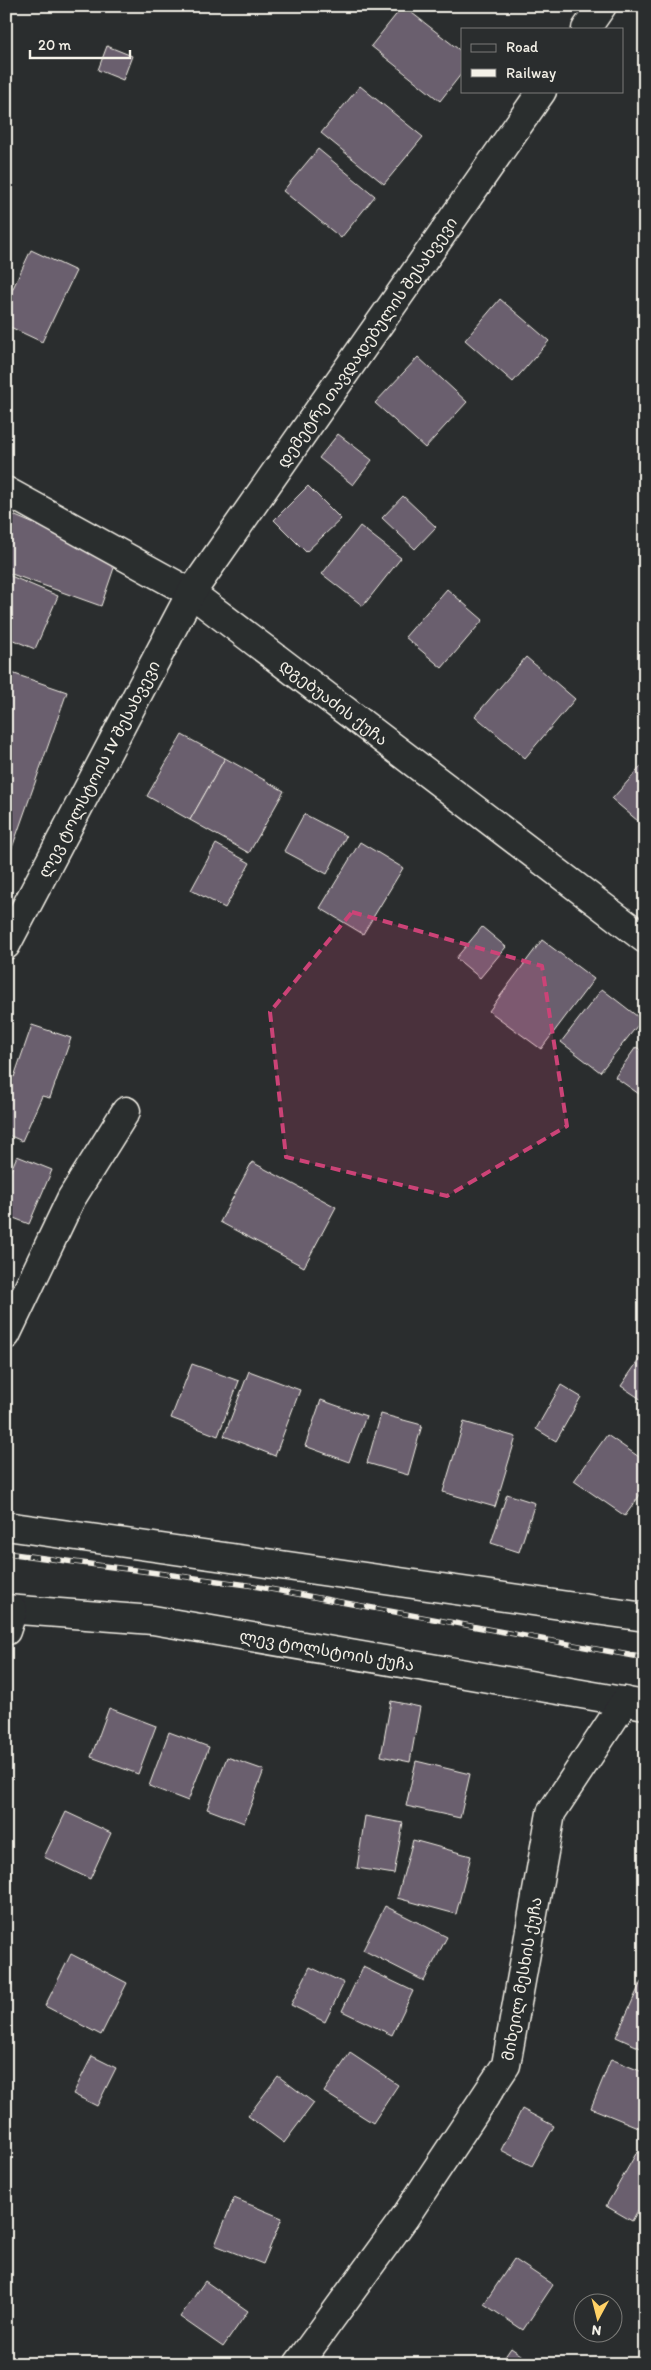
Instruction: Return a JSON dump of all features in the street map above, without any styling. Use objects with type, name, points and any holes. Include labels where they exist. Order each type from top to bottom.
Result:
[{"type":"street","points":[[587,28],[602,6]]},
{"type":"street","name":"დემეტრე თავდადებულის შესახვევი","points":[[191,593],[541,92]]},
{"type":"street","name":"დგებუაძის ქუჩა","points":[[6,491],[191,593],[645,939]]},
{"type":"street","name":"ლევ ტოლსტოის IV შესახვევი","points":[[6,945],[191,593]]},
{"type":"street","points":[[6,1335],[70,1199],[126,1111]]},
{"type":"street","points":[[6,1526],[645,1617]]},
{"type":"street","name":"ლევ ტოლსტოის ქუჩა","points":[[9,1617],[153,1620],[635,1703]]},
{"type":"street","name":"მიხეილ მესხის ქუჩა","points":[[298,2364],[404,2217],[506,2066],[551,1813],[635,1703]]},
{"type":"highlighted area","points":[[352,912],[542,966],[567,1126],[447,1196],[286,1157],[270,1012]]},
{"type":"building","points":[[403,6],[461,51],[461,74],[440,101],[371,46]]},
{"type":"building","points":[[107,46],[132,56],[123,80],[98,70]]},
{"type":"building","points":[[360,86],[423,137],[384,184],[321,133]]},
{"type":"building","points":[[318,149],[375,196],[341,238],[283,191]]},
{"type":"building","points":[[31,250],[76,271],[42,342],[6,325],[6,303]]},
{"type":"building","points":[[500,299],[549,341],[513,382],[465,340]]},
{"type":"building","points":[[418,357],[467,402],[425,448],[375,403]]},
{"type":"building","points":[[338,434],[372,460],[353,485],[319,458]]},
{"type":"building","points":[[308,486],[341,519],[306,552],[274,520]]},
{"type":"building","points":[[403,496],[436,527],[415,549],[382,518]]},
{"type":"building","points":[[6,512],[117,559],[101,606],[6,572]]},
{"type":"building","points":[[360,526],[401,558],[363,606],[322,574]]},
{"type":"building","points":[[6,574],[58,596],[35,649],[6,637]]},
{"type":"building","points":[[447,589],[483,620],[442,668],[405,637]]},
{"type":"building","points":[[526,657],[575,699],[525,758],[475,716]]},
{"type":"building","points":[[6,671],[67,692],[12,848],[6,846]]},
{"type":"building","points":[[182,735],[225,758],[190,820],[147,796]]},
{"type":"building","points":[[225,758],[284,791],[249,853],[190,820]]},
{"type":"building","points":[[645,762],[645,827],[612,799]]},
{"type":"building","points":[[304,814],[346,836],[327,874],[284,851]]},
{"type":"building","points":[[360,842],[403,868],[363,934],[320,908]]},
{"type":"building","points":[[216,844],[250,863],[225,908],[191,890]]},
{"type":"building","points":[[482,927],[506,947],[480,978],[456,958]]},
{"type":"building","points":[[542,940],[594,979],[541,1049],[489,1011]]},
{"type":"building","points":[[602,989],[642,1020],[600,1072],[561,1042]]},
{"type":"building","points":[[32,1025],[71,1038],[50,1098],[42,1096],[22,1141],[6,1134],[6,1074],[14,1077]]},
{"type":"building","points":[[636,1047],[645,1053],[645,1087],[639,1094],[615,1077]]},
{"type":"building","points":[[17,1156],[52,1170],[29,1224],[6,1215],[6,1182]]},
{"type":"building","points":[[252,1162],[336,1207],[304,1267],[220,1222]]},
{"type":"building","points":[[645,1351],[645,1402],[621,1386]]},
{"type":"building","points":[[192,1364],[239,1381],[218,1436],[171,1418]]},
{"type":"building","points":[[249,1371],[300,1390],[275,1456],[224,1436]]},
{"type":"building","points":[[561,1385],[581,1397],[556,1441],[536,1429]]},
{"type":"building","points":[[321,1400],[366,1416],[349,1462],[305,1446]]},
{"type":"building","points":[[381,1414],[422,1425],[408,1475],[367,1463]]},
{"type":"building","points":[[464,1422],[516,1437],[495,1507],[443,1492]]},
{"type":"building","points":[[607,1435],[645,1461],[645,1488],[625,1516],[574,1481]]},
{"type":"building","points":[[507,1494],[535,1503],[519,1552],[491,1543]]},
{"type":"building","points":[[391,1701],[420,1707],[410,1762],[381,1756]]},
{"type":"building","points":[[109,1708],[156,1726],[138,1774],[91,1757]]},
{"type":"building","points":[[169,1732],[209,1747],[188,1801],[149,1786]]},
{"type":"building","points":[[227,1757],[264,1770],[244,1823],[207,1809]]},
{"type":"building","points":[[416,1761],[470,1774],[460,1818],[406,1806]]},
{"type":"building","points":[[66,1812],[111,1833],[90,1879],[44,1857]]},
{"type":"building","points":[[365,1816],[403,1823],[394,1874],[357,1868]]},
{"type":"building","points":[[413,1840],[471,1856],[456,1914],[397,1898]]},
{"type":"building","points":[[385,1906],[447,1937],[424,1981],[363,1950]]},
{"type":"building","points":[[71,1954],[127,1983],[101,2035],[45,2006]]},
{"type":"building","points":[[310,1967],[344,1983],[325,2022],[291,2005]]},
{"type":"building","points":[[363,1967],[413,1991],[392,2035],[342,2011]]},
{"type":"building","points":[[641,1982],[645,1983],[645,2050],[616,2037]]},
{"type":"building","points":[[350,2053],[398,2085],[373,2123],[324,2092]]},
{"type":"building","points":[[92,2056],[116,2068],[97,2106],[73,2094]]},
{"type":"building","points":[[611,2059],[645,2073],[645,2130],[591,2108]]},
{"type":"building","points":[[278,2076],[314,2103],[284,2143],[248,2116]]},
{"type":"building","points":[[522,2109],[554,2126],[532,2166],[501,2150]]},
{"type":"building","points":[[637,2152],[645,2156],[645,2198],[632,2221],[606,2206]]},
{"type":"building","points":[[234,2198],[282,2218],[263,2264],[215,2245]]},
{"type":"building","points":[[514,2259],[553,2285],[523,2330],[484,2304]]},
{"type":"building","points":[[205,2281],[248,2311],[223,2347],[180,2317]]},
{"type":"building","points":[[511,2348],[534,2364],[500,2364]]},
{"type":"railway","points":[[6,1553],[248,1585],[645,1658]]}]
